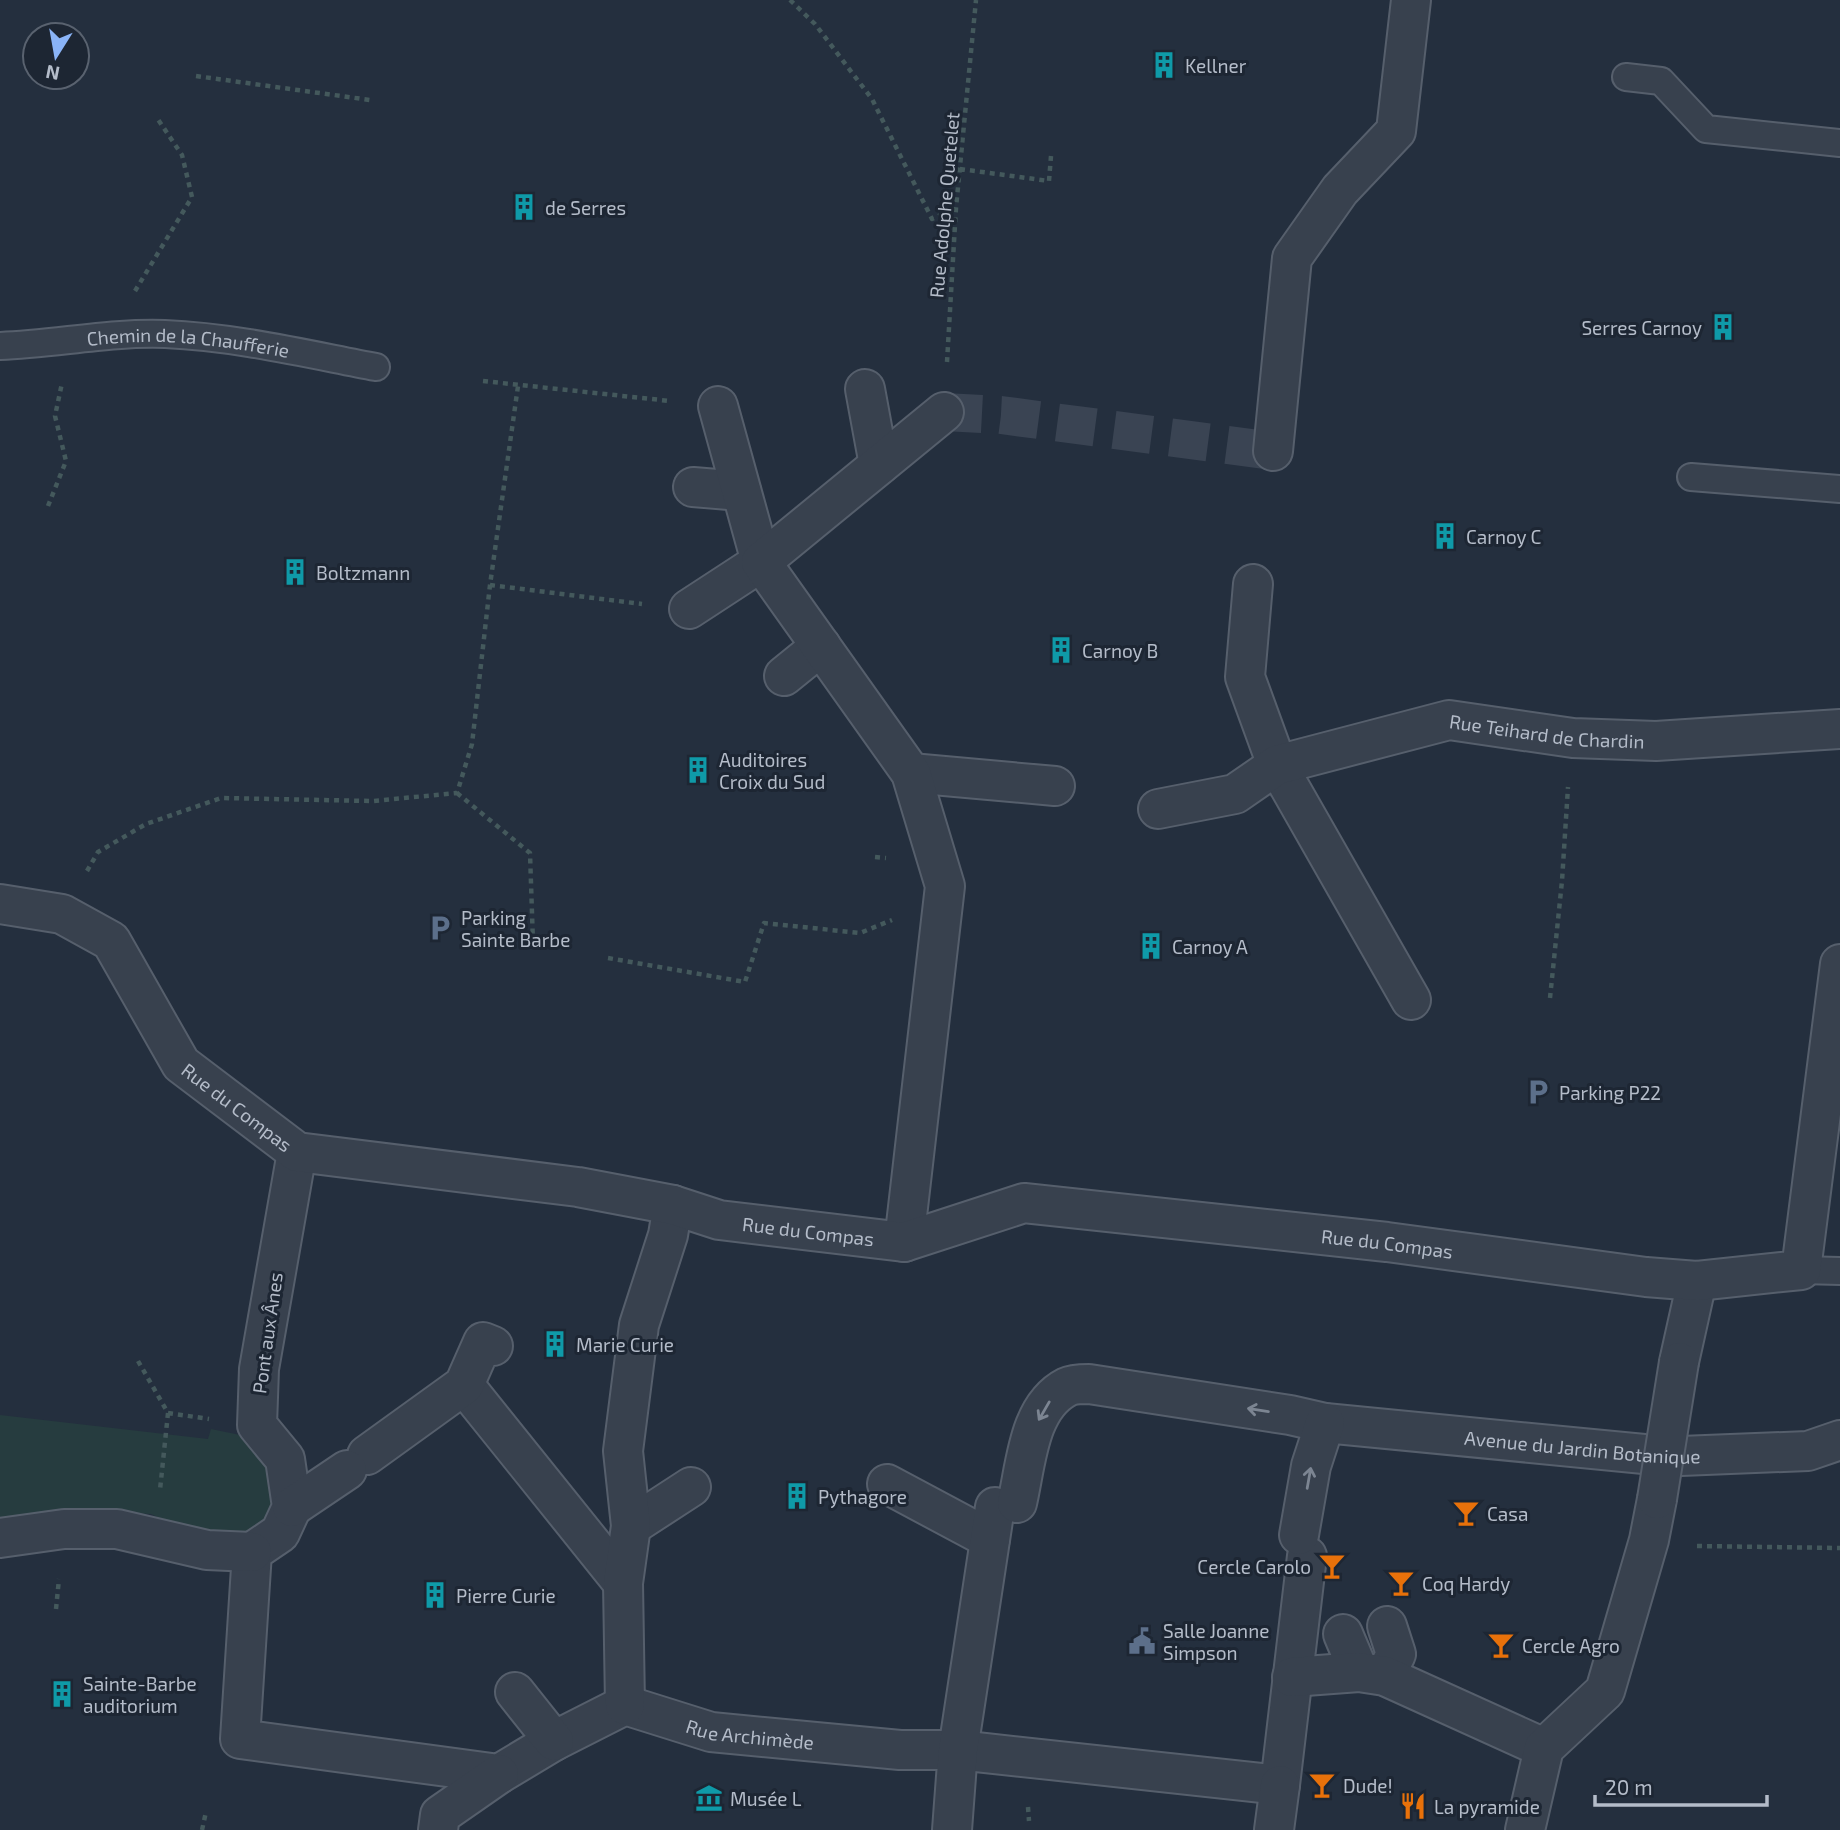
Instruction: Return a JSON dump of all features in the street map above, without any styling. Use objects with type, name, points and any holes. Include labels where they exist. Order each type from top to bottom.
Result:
[{"type":"street","points":[[1273,452],[1292,258],[1340,190],[1396,131],[1411,0]]},
{"type":"street","points":[[864,390],[879,465]]},
{"type":"street","points":[[718,406],[761,562],[911,773],[945,886],[904,1242]]},
{"type":"street","points":[[689,609],[761,562],[944,412]]},
{"type":"street","points":[[694,487],[741,491]]},
{"type":"street","points":[[1253,584],[1245,677],[1277,765],[1411,999]]},
{"type":"street","points":[[784,676],[821,646]]},
{"type":"street","name":"Rue Teihard de Chardin","points":[[1158,809],[1235,794],[1277,765],[1449,720],[1573,737],[1656,741],[1840,729]]},
{"type":"street","points":[[911,773],[1055,786]]},
{"type":"street","name":"Rue du Compas","points":[[0,904],[62,914],[111,941],[181,1064],[297,1152],[565,1185],[673,1205],[719,1220],[904,1242],[1024,1203],[1387,1242],[1646,1277],[1697,1281],[1801,1270]]},
{"type":"street","points":[[1801,1270],[1840,964]]},
{"type":"street","name":"Pont aux Ânes","points":[[292,1507],[285,1459],[257,1425],[259,1368],[297,1152]]},
{"type":"street","points":[[438,1830],[440,1815],[499,1774],[554,1741],[625,1705],[623,1583],[631,1526],[623,1451],[639,1325],[668,1235],[673,1205]]},
{"type":"street","points":[[1525,1830],[1544,1748],[1605,1691],[1664,1543],[1657,1499],[1679,1362],[1697,1281]]},
{"type":"street","points":[[0,1538],[64,1529],[117,1529],[207,1550],[252,1552],[280,1532],[292,1507],[349,1471],[464,1385],[483,1342],[493,1346]]},
{"type":"street","name":"Avenue du Jardin Botanique","points":[[952,1830],[958,1750],[1001,1516],[1033,1431],[1047,1404],[1069,1386],[1089,1384],[1290,1415],[1325,1423],[1681,1456],[1808,1451],[1840,1440]]},
{"type":"street","points":[[464,1385],[623,1583]]},
{"type":"street","points":[[1274,1830],[1292,1677],[1311,1466],[1325,1423]]},
{"type":"street","points":[[887,1484],[1001,1516]]},
{"type":"street","points":[[631,1526],[691,1487]]},
{"type":"street","points":[[252,1552],[240,1739],[499,1774]]},
{"type":"street","points":[[1372,1673],[1396,1654],[1387,1626]]},
{"type":"street","points":[[1343,1634],[1372,1673]]},
{"type":"street","points":[[1292,1677],[1372,1673],[1544,1748]]},
{"type":"street","points":[[515,1692],[554,1741]]},
{"type":"street","name":"Rue Archimède","points":[[625,1705],[711,1732],[900,1750],[958,1750],[1280,1785]]},
{"type":"lane","points":[[1626,77],[1661,81],[1706,129],[1840,143]]},
{"type":"lane","name":"Chemin de la Chaufferie","points":[[0,346],[107,335],[165,334],[258,344],[376,367]]},
{"type":"lane","points":[[1691,477],[1840,489]]},
{"type":"lane","points":[[1801,1270],[1840,1271]]},
{"type":"path","points":[[790,0],[815,24],[872,99],[932,219],[956,208]]},
{"type":"path","name":"Rue Adolphe Quetelet","points":[[944,412],[956,208],[976,0]]},
{"type":"path","points":[[196,76],[370,100]]},
{"type":"path","points":[[145,277],[192,197],[182,155],[157,118]]},
{"type":"path","points":[[960,169],[1049,181],[1051,156]]},
{"type":"path","points":[[48,506],[66,461],[55,416],[63,379]]},
{"type":"path","points":[[482,381],[718,406]]},
{"type":"path","points":[[457,793],[472,744],[490,585],[519,386]]},
{"type":"path","points":[[490,585],[689,609]]},
{"type":"path","points":[[1550,998],[1568,790]]},
{"type":"path","points":[[62,914],[98,852],[146,824],[221,798],[373,801],[457,793],[530,853],[533,943]]},
{"type":"path","points":[[608,958],[745,982],[764,923],[860,933],[890,919],[941,925]]},
{"type":"path","points":[[138,1362],[168,1413],[159,1501]]},
{"type":"path","points":[[1664,1543],[1840,1548]]},
{"type":"path","points":[[202,1830],[206,1812]]},
{"type":"green space","points":[[0,1415],[208,1439],[211,1429],[245,1436],[277,1468],[279,1496],[268,1524],[231,1541],[190,1532],[151,1514],[86,1511],[0,1523]]},
{"type":"tunnel","points":[[944,412],[1001,415],[1273,451]]},
{"type":"place","name":"Kellner","points":[[1164,65]]},
{"type":"place","name":"de Serres","points":[[524,207]]},
{"type":"place","name":"Serres Carnoy","points":[[1723,327]]},
{"type":"place","name":"Carnoy C","points":[[1445,536]]},
{"type":"place","name":"Boltzmann","points":[[295,572]]},
{"type":"place","name":"Carnoy B","points":[[1061,650]]},
{"type":"place","name":"Auditoires Croix du Sud","points":[[698,770]]},
{"type":"place","name":"Parking Sainte Barbe","points":[[440,928]]},
{"type":"place","name":"Carnoy A","points":[[1151,946]]},
{"type":"place","name":"Parking P22","points":[[1538,1092]]},
{"type":"place","name":"Marie Curie","points":[[555,1344]]},
{"type":"place","name":"Pythagore","points":[[797,1496]]},
{"type":"place","name":"Casa","points":[[1466,1513]]},
{"type":"place","name":"Cercle Carolo","points":[[1332,1566]]},
{"type":"place","name":"Coq Hardy","points":[[1401,1583]]},
{"type":"place","name":"Pierre Curie","points":[[435,1595]]},
{"type":"place","name":"Salle Joanne Simpson","points":[[1142,1641]]},
{"type":"place","name":"Cercle Agro","points":[[1501,1645]]},
{"type":"place","name":"Sainte-Barbe auditorium","points":[[62,1694]]},
{"type":"place","name":"Dude!","points":[[1322,1785]]},
{"type":"place","name":"Musée L","points":[[709,1798]]},
{"type":"place","name":"La pyramide","points":[[1413,1806]]}]
